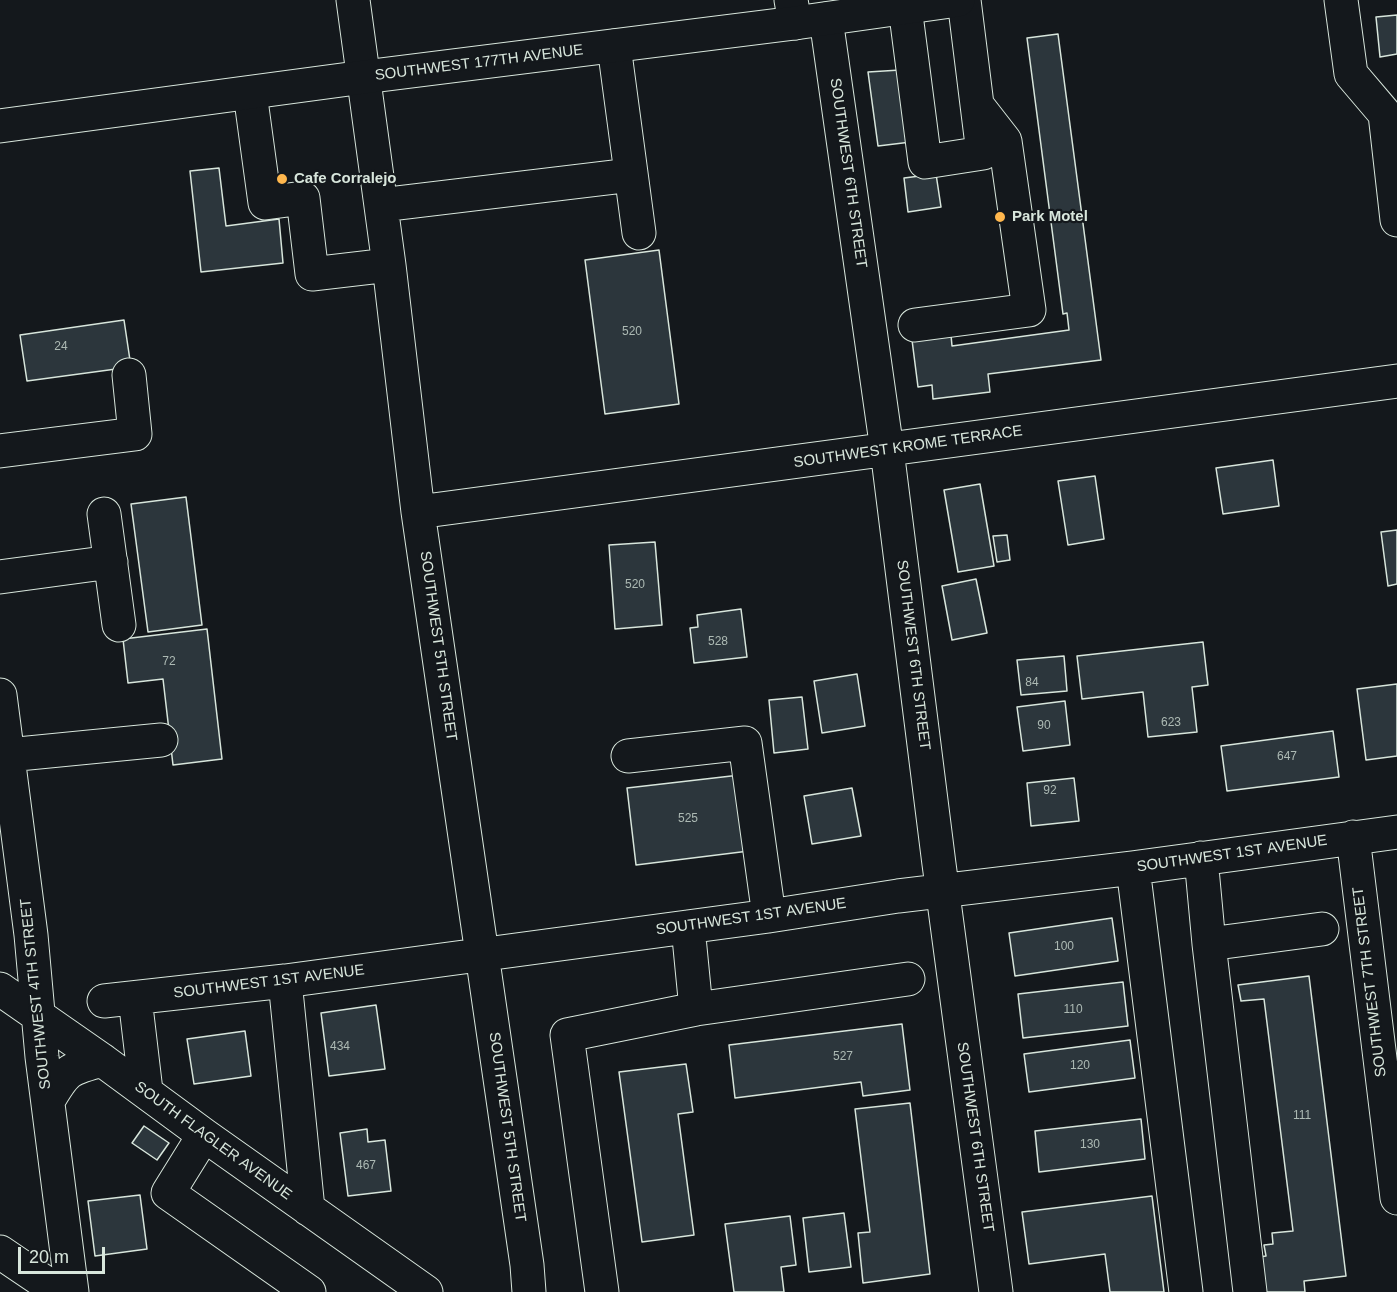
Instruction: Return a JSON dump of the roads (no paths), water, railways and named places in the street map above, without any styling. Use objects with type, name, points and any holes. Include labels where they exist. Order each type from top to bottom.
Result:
[{"type":"street","name":"SOUTHWEST 5TH STREET","points":[[353,0],[389,265],[418,512],[527,1265],[529,1292]]},
{"type":"street","name":"SOUTHWEST 177TH AVENUE","points":[[0,126],[614,46],[804,14],[905,7],[958,0]]},
{"type":"street","points":[[905,7],[925,162],[983,153],[964,0]]},
{"type":"street","points":[[1341,0],[1351,74],[1384,114],[1397,220]]},
{"type":"street","name":"SOUTHWEST 6TH STREET","points":[[804,14],[887,450],[996,1292]]},
{"type":"street","points":[[614,46],[639,233]]},
{"type":"street","points":[[250,93],[265,203],[303,198],[312,274],[389,265]]},
{"type":"street","points":[[915,326],[1029,310],[1005,141],[977,104]]},
{"type":"street","points":[[381,205],[631,175]]},
{"type":"street","points":[[0,452],[135,434],[129,375]]},
{"type":"street","name":"SOUTHWEST KROME TERRACE","points":[[418,512],[1397,381]]},
{"type":"street","points":[[105,514],[119,625]]},
{"type":"street","points":[[0,577],[111,562]]},
{"type":"street","name":"SOUTHWEST 4TH STREET","points":[[0,695],[31,934],[38,1016],[72,1292]]},
{"type":"street","points":[[8,755],[161,740]]},
{"type":"street","points":[[628,756],[745,743],[769,916]]},
{"type":"street","name":"SOUTHWEST 1ST AVENUE","points":[[146,1091],[120,999],[285,981],[769,916],[943,890],[1132,868],[1397,832]]},
{"type":"street","name":"SOUTHWEST 7TH STREET","points":[[1353,837],[1389,1071],[1396,1184]]},
{"type":"street","points":[[1201,858],[1250,1292]]},
{"type":"street","points":[[1132,868],[1186,1292]]},
{"type":"street","points":[[688,927],[696,1009]]},
{"type":"street","points":[[1209,944],[1323,929]]},
{"type":"street","points":[[603,1292],[567,1035],[696,1009],[908,979]]},
{"type":"street","points":[[285,981],[308,1209]]},
{"type":"street","name":"SOUTH FLAGLER AVENUE","points":[[0,989],[426,1292]]},
{"type":"street","points":[[48,1101],[60,1079],[66,1074],[79,1066],[102,1060]]},
{"type":"street","points":[[204,1135],[168,1193],[309,1292]]},
{"type":"street","points":[[0,1252],[59,1292]]},
{"type":"place","name":"Cafe Corralejo","points":[[282,179]]},
{"type":"place","name":"Park Motel","points":[[1000,217]]}]
